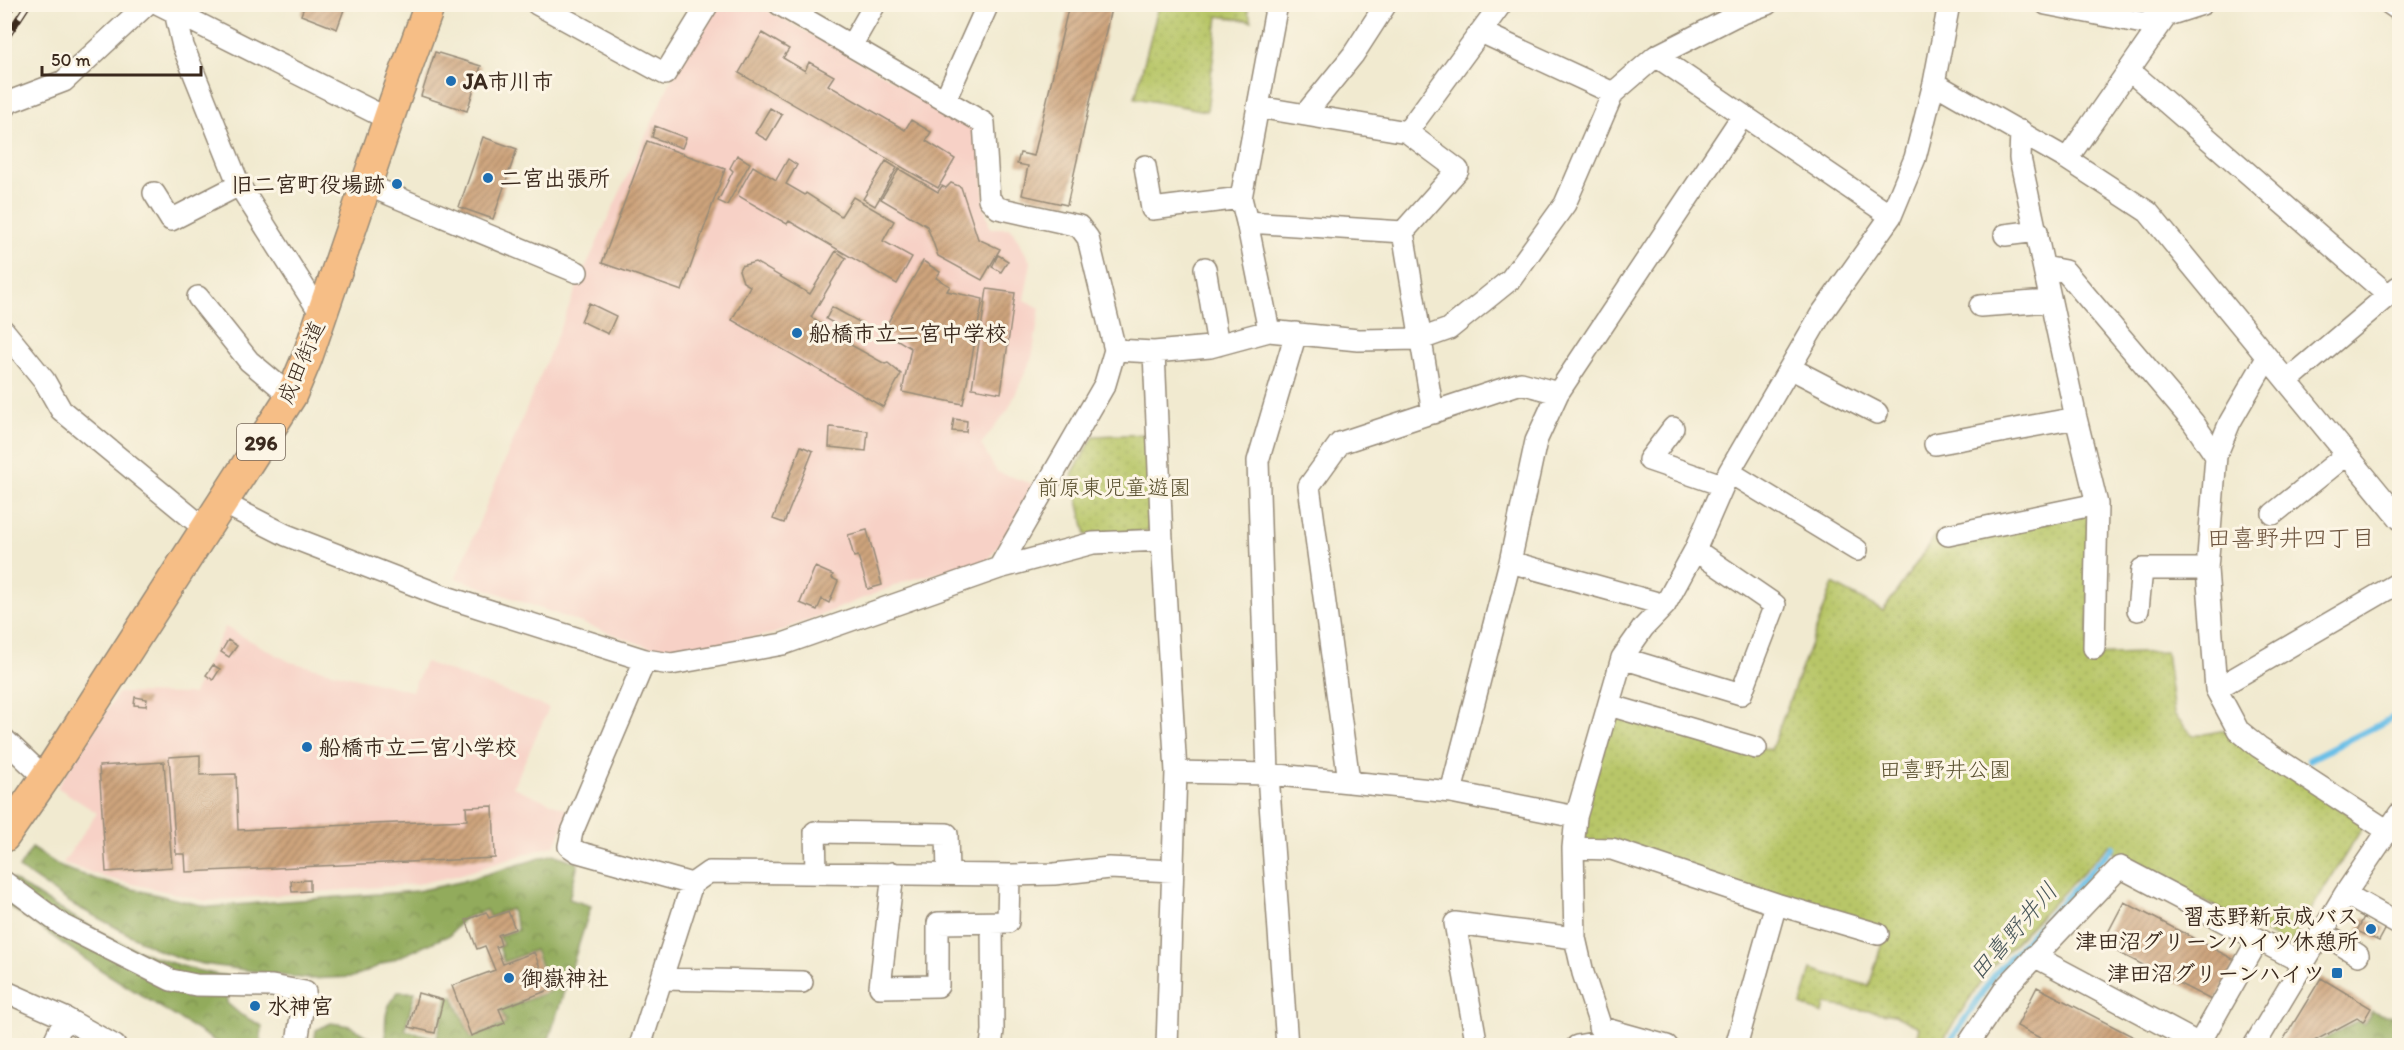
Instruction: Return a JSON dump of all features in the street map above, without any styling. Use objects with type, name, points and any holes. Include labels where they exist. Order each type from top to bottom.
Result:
[{"type":"highway","name":"成田街道","points":[[4,837],[45,778],[291,396],[307,358],[388,119],[430,4]]},
{"type":"street","points":[[537,4],[665,74],[708,4]]},
{"type":"street","points":[[779,4],[802,10],[851,46],[984,123],[989,199],[998,208],[1079,226],[1088,238],[1115,350],[1106,384],[999,568]]},
{"type":"street","points":[[851,46],[875,4]]},
{"type":"street","points":[[945,100],[988,4]]},
{"type":"street","points":[[1269,331],[1241,198],[1278,4]]},
{"type":"street","points":[[1306,113],[1353,55],[1386,4]]},
{"type":"street","points":[[1407,132],[1501,4]]},
{"type":"street","points":[[1115,350],[1154,351],[1218,345],[1269,331],[1358,340],[1421,339],[1449,329],[1511,279],[1565,204],[1613,93],[1656,56],[1735,16],[1767,4]]},
{"type":"street","points":[[1604,1038],[1575,938],[1573,848],[1576,817],[1622,658],[1644,628],[1665,605],[1695,550],[1726,478],[1820,316],[1891,216],[1915,159],[1934,83],[1949,4]]},
{"type":"street","points":[[2046,4],[2143,23],[2202,4]]},
{"type":"street","points":[[2390,4],[2400,11]]},
{"type":"street","points":[[160,6],[388,119]]},
{"type":"street","points":[[4,109],[9,102],[64,81],[160,6]]},
{"type":"street","points":[[160,6],[183,46],[239,185],[321,314]]},
{"type":"street","points":[[2067,159],[2167,15]]},
{"type":"street","points":[[1481,32],[1613,93]]},
{"type":"street","points":[[1656,56],[1891,216]]},
{"type":"street","points":[[2129,70],[2394,290],[2287,381]]},
{"type":"street","points":[[1934,83],[2021,131],[2148,212],[2346,455],[2397,510]]},
{"type":"street","points":[[1258,107],[1306,113],[1407,132],[1458,170],[1403,232]]},
{"type":"street","points":[[1451,792],[1510,562],[1536,441],[1558,393],[1743,115]]},
{"type":"street","points":[[2021,131],[2020,158],[2076,418],[2097,504],[2094,648]]},
{"type":"street","points":[[1145,166],[1152,209],[1241,198]]},
{"type":"street","points":[[154,193],[171,220],[239,185]]},
{"type":"street","points":[[367,185],[577,272]]},
{"type":"street","points":[[1247,222],[1403,232]]},
{"type":"street","points":[[2005,235],[2037,231]]},
{"type":"street","points":[[1403,232],[1433,413]]},
{"type":"street","points":[[2044,267],[2065,271],[2193,422],[2216,456]]},
{"type":"street","points":[[1205,268],[1218,345]]},
{"type":"street","points":[[198,297],[249,361],[291,396]]},
{"type":"street","points":[[1980,306],[2050,301]]},
{"type":"street","points":[[4,331],[44,380],[61,410],[205,530]]},
{"type":"street","points":[[1287,1046],[1268,774],[1258,461],[1296,333]]},
{"type":"street","points":[[1154,351],[1162,540],[1176,772],[1167,1046]]},
{"type":"street","points":[[2267,358],[2230,422],[2216,456],[2207,569],[2216,689],[2238,730],[2259,747],[2388,831]]},
{"type":"street","points":[[1790,369],[1877,413]]},
{"type":"street","points":[[1349,781],[1309,486],[1340,443],[1521,383],[1558,393]]},
{"type":"street","points":[[1935,444],[2076,418]]},
{"type":"street","points":[[1673,428],[1648,460],[1726,478],[1857,550]]},
{"type":"street","points":[[2273,514],[2346,455]]},
{"type":"street","points":[[223,503],[286,535],[443,596],[645,660],[671,664],[783,644],[999,568],[1093,543],[1162,540]]},
{"type":"street","points":[[1948,535],[2097,504]]},
{"type":"street","points":[[1622,658],[1741,694],[1775,605],[1695,550]]},
{"type":"street","points":[[1510,562],[1665,605]]},
{"type":"street","points":[[2138,610],[2142,569],[2207,569]]},
{"type":"street","points":[[2216,689],[2400,582]]},
{"type":"street","points":[[645,660],[572,832],[569,846],[578,852],[692,884]]},
{"type":"street","points":[[1609,705],[1756,748]]},
{"type":"street","points":[[4,739],[45,778]]},
{"type":"street","points":[[1176,772],[1268,774],[1451,792],[1576,817]]},
{"type":"street","points":[[2254,1046],[2321,932],[2400,813]]},
{"type":"street","points":[[816,872],[815,832],[851,832],[947,834],[948,874]]},
{"type":"street","points":[[1573,848],[1612,849],[1776,904],[1878,934]]},
{"type":"street","points":[[1967,1046],[2007,986],[2121,867],[2303,963]]},
{"type":"street","points":[[640,1046],[692,884],[709,872],[1009,875],[1054,874],[1109,868],[1173,871]]},
{"type":"street","points":[[893,873],[880,987],[938,986],[938,923],[1008,922],[1009,875]]},
{"type":"street","points":[[4,882],[62,925],[171,980],[196,985],[272,986],[304,992],[297,1042]]},
{"type":"street","points":[[2345,894],[2400,925]]},
{"type":"street","points":[[1736,1046],[1776,904]]},
{"type":"street","points":[[991,1046],[993,1031],[992,923]]},
{"type":"street","points":[[1477,1046],[1455,923],[1575,938]]},
{"type":"street","points":[[2321,932],[2358,955]]},
{"type":"street","points":[[2034,956],[2199,1044],[2258,940]]},
{"type":"street","points":[[662,979],[802,982]]},
{"type":"street","points":[[4,991],[65,1018],[115,1046]]},
{"type":"street","points":[[52,1046],[65,1018]]},
{"type":"street","points":[[1577,1046],[1604,1038],[1667,1046]]},
{"type":"shaded area","name":"船橋市立二宮中学校","points":[[717,5],[758,5],[979,128],[985,209],[990,228],[1011,228],[1031,263],[1024,300],[1040,308],[1032,358],[1008,410],[981,444],[997,472],[1039,486],[987,562],[909,580],[773,634],[668,654],[456,578],[583,273],[674,74]]},
{"type":"shaded area","name":"船橋市立二宮小学校","points":[[225,627],[290,662],[412,691],[425,662],[549,708],[513,787],[570,811],[555,845],[455,876],[416,884],[206,901],[107,878],[63,863],[97,813],[57,787],[118,693],[193,694]]},
{"type":"green space","points":[[1159,5],[1249,5],[1248,12],[1252,21],[1218,16],[1207,111],[1135,98]]},
{"type":"green space","name":"前原東児童遊園","points":[[1149,434],[1154,524],[1147,531],[1086,535],[1072,474],[1094,436]]},
{"type":"green space","name":"田喜野井公園","points":[[2090,513],[2088,655],[2166,652],[2174,714],[2193,736],[2226,730],[2364,825],[2289,945],[2115,855],[2113,847],[2109,845],[1988,971],[1946,1035],[1942,1046],[1915,1045],[1919,1027],[1894,1015],[1825,1004],[1823,1014],[1801,1005],[1811,969],[1869,986],[1885,933],[1575,836],[1609,705],[1771,750],[1833,584],[1883,611],[1938,532],[1942,545]]},
{"type":"green space","points":[[32,848],[61,867],[107,883],[209,907],[417,891],[460,882],[554,854],[578,863],[569,899],[591,906],[547,1045],[470,1045],[449,1040],[447,1045],[386,1044],[387,1010],[398,992],[415,992],[405,1030],[437,1038],[447,997],[453,996],[471,1038],[506,1024],[501,1010],[551,991],[535,950],[504,962],[499,947],[503,945],[499,936],[518,930],[511,909],[490,917],[486,910],[463,919],[450,935],[353,977],[308,979],[203,964],[158,950],[72,904],[19,868]]},
{"type":"green space","points":[[12,879],[62,911],[114,939],[169,962],[226,976],[227,1003],[241,1015],[262,1026],[260,1045],[221,1045],[101,970],[5,903],[5,891]]},
{"type":"green space","points":[[2372,1011],[2383,1015],[2399,1016],[2399,1045],[2314,1045],[2357,1021],[2364,1024]]},
{"type":"green space","points":[[331,1023],[350,1026],[376,1042],[376,1045],[314,1045],[316,1030]]},
{"type":"building","points":[[305,4],[346,4],[337,29],[301,15]]},
{"type":"building","points":[[1053,4],[1112,4],[1067,205],[1022,195],[1028,166],[1017,164],[1020,153],[1034,156],[1068,9]]},
{"type":"building","points":[[762,33],[789,49],[783,58],[805,71],[809,62],[834,76],[828,85],[905,130],[911,120],[931,132],[926,141],[955,159],[938,188],[739,73]]},
{"type":"building","name":"JA市川市","points":[[435,52],[481,66],[467,111],[421,96]]},
{"type":"building","points":[[770,108],[782,115],[767,140],[755,133]]},
{"type":"building","points":[[655,126],[686,138],[682,148],[652,137]]},
{"type":"building","points":[[483,137],[517,149],[493,219],[459,207]]},
{"type":"building","points":[[647,141],[725,169],[682,291],[602,263]]},
{"type":"building","points":[[737,155],[750,163],[727,205],[718,201],[733,171],[730,168]]},
{"type":"building","points":[[788,159],[797,165],[786,184],[805,195],[806,193],[841,216],[853,197],[894,221],[883,241],[912,257],[897,284],[789,221],[787,224],[737,195],[753,166],[776,180]]},
{"type":"building","points":[[886,161],[897,168],[875,206],[863,199]]},
{"type":"building","points":[[899,169],[938,192],[942,186],[946,188],[951,183],[961,187],[978,239],[1000,249],[982,280],[938,256],[927,226],[881,199]]},
{"type":"building","points":[[836,251],[846,258],[811,317],[823,326],[822,329],[885,364],[888,363],[901,374],[883,407],[732,320],[750,286],[743,282],[739,270],[741,266],[755,262],[810,294]]},
{"type":"building","points":[[998,255],[1008,261],[1001,272],[992,267]]},
{"type":"building","points":[[923,261],[940,272],[936,278],[950,286],[947,291],[983,299],[963,404],[902,392],[911,348],[883,331]]},
{"type":"building","points":[[987,289],[1015,293],[1001,393],[972,388]]},
{"type":"building","points":[[589,303],[616,316],[608,334],[581,321]]},
{"type":"building","points":[[832,307],[863,324],[857,336],[826,319]]},
{"type":"building","points":[[954,419],[967,421],[966,432],[952,431]]},
{"type":"building","points":[[830,427],[868,431],[866,451],[829,447]]},
{"type":"building","points":[[801,446],[813,451],[784,523],[773,519]]},
{"type":"building","points":[[867,530],[882,585],[868,589],[858,556],[854,557],[848,535]]},
{"type":"building","points":[[815,567],[833,575],[832,578],[838,581],[829,603],[822,599],[817,610],[800,603]]},
{"type":"building","points":[[228,640],[237,646],[229,657],[221,652]]},
{"type":"building","points":[[213,665],[220,669],[213,680],[206,675]]},
{"type":"building","points":[[135,697],[147,699],[146,706],[134,705]]},
{"type":"building","points":[[200,755],[200,775],[236,774],[238,830],[467,820],[466,807],[493,806],[495,858],[186,872],[185,854],[176,854],[169,757]]},
{"type":"building","points":[[164,762],[172,867],[106,872],[99,766]]},
{"type":"building","points":[[310,880],[310,891],[292,892],[291,881]]},
{"type":"building","points":[[2124,902],[2237,961],[2215,1002],[2102,944]]},
{"type":"building","name":"御嶽神社","points":[[508,911],[515,929],[498,935],[501,945],[496,947],[503,964],[534,952],[549,990],[499,1009],[505,1023],[471,1036],[452,986],[495,970],[485,946],[477,949],[466,920],[486,912],[489,918]]},
{"type":"building","name":"習志野新京成バス 津田沼グリーンハイツ休憩所","points":[[2364,917],[2386,928],[2379,941],[2357,931]]},
{"type":"building","points":[[2321,978],[2371,1008],[2363,1022],[2357,1018],[2305,1046],[2289,1046],[2282,1042]]},
{"type":"building","points":[[2037,987],[2151,1046],[2055,1046],[2017,1026]]},
{"type":"building","points":[[418,993],[443,1000],[435,1033],[409,1027]]},
{"type":"waterway","name":"田喜野井川","points":[[2309,760],[2400,714]]},
{"type":"waterway","name":"田喜野井川","points":[[1947,1046],[1994,975],[2113,847]]},
{"type":"railway","points":[[4,18],[13,4]]},
{"type":"railway","points":[[4,41],[28,4]]},
{"type":"place","name":"JA市川市","points":[[451,81]]},
{"type":"place","name":"二宮出張所","points":[[488,178]]},
{"type":"place","name":"旧二宮町役場跡","points":[[397,184]]},
{"type":"place","name":"船橋市立二宮中学校","points":[[797,333]]},
{"type":"place","name":"船橋市立二宮小学校","points":[[307,747]]},
{"type":"place","name":"習志野新京成バス 津田沼グリーンハイツ休憩所","points":[[2371,929]]},
{"type":"place","name":"津田沼グリーンハイツ","points":[[2337,973]]},
{"type":"place","name":"御嶽神社","points":[[509,978]]},
{"type":"place","name":"水神宮","points":[[255,1006]]},
{"type":"district","name":"田喜野井四丁目","points":[[2291,537]]}]
